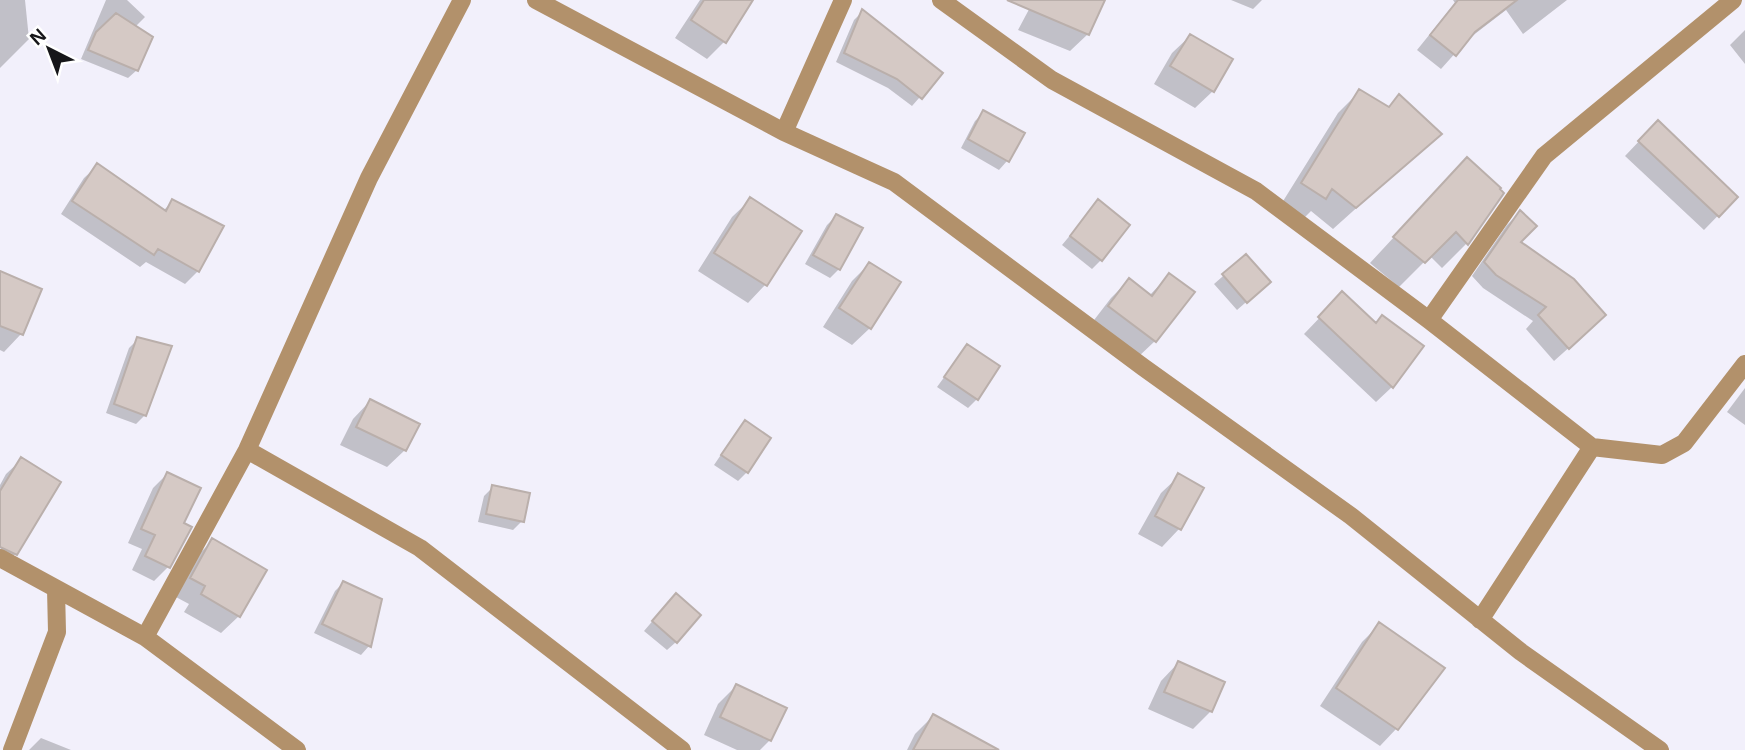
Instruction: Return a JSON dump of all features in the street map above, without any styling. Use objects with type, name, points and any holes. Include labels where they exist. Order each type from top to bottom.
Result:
[{"type":"street","points":[[145,637],[247,450],[369,178],[462,0]]},
{"type":"street","points":[[536,0],[784,132],[894,182],[1143,367],[1351,516],[1521,652],[1660,750]]},
{"type":"street","points":[[784,132],[843,0]]},
{"type":"street","points":[[941,0],[1052,80],[1256,191],[1429,320],[1592,447],[1662,455],[1684,443],[1745,363]]},
{"type":"street","points":[[1429,320],[1544,156],[1734,0]]},
{"type":"street","points":[[1480,620],[1592,447]]},
{"type":"street","points":[[247,450],[420,548],[682,750]]},
{"type":"street","points":[[0,558],[145,637],[297,750]]},
{"type":"street","points":[[12,750],[57,632],[56,589]]},
{"type":"building","points":[[704,0],[753,0],[726,43],[691,20]]},
{"type":"building","points":[[1007,0],[1105,0],[1089,35]]},
{"type":"building","points":[[1458,0],[1517,0],[1475,32],[1456,56],[1430,35]]},
{"type":"building","points":[[862,9],[943,73],[922,99],[897,79],[844,53]]},
{"type":"building","points":[[116,13],[153,37],[138,71],[88,50],[96,32]]},
{"type":"building","points":[[1190,34],[1233,59],[1214,92],[1170,66]]},
{"type":"building","points":[[1359,89],[1389,107],[1399,94],[1442,134],[1356,208],[1332,189],[1326,199],[1301,183]]},
{"type":"building","points":[[983,110],[1025,133],[1009,162],[968,139]]},
{"type":"building","points":[[1658,120],[1738,197],[1719,217],[1638,141]]},
{"type":"building","points":[[1467,157],[1504,193],[1468,245],[1456,232],[1425,263],[1393,237]]},
{"type":"building","points":[[97,163],[166,211],[172,199],[224,226],[199,272],[158,249],[154,255],[72,201]]},
{"type":"building","points":[[750,197],[802,231],[767,286],[714,253]]},
{"type":"building","points":[[1098,199],[1130,225],[1102,261],[1070,236]]},
{"type":"building","points":[[1520,210],[1537,226],[1521,242],[1574,279],[1606,315],[1569,349],[1538,315],[1546,307],[1496,275],[1484,262]]},
{"type":"building","points":[[836,214],[863,228],[840,270],[813,255]]},
{"type":"building","points":[[1246,254],[1271,282],[1247,303],[1222,274]]},
{"type":"building","points":[[869,262],[901,282],[871,329],[839,308]]},
{"type":"building","points":[[0,271],[42,289],[23,335],[0,326]]},
{"type":"building","points":[[1169,273],[1195,292],[1156,342],[1108,306],[1129,278],[1152,296]]},
{"type":"building","points":[[1342,291],[1376,323],[1382,315],[1424,346],[1393,388],[1318,317]]},
{"type":"building","points":[[137,337],[172,346],[146,416],[114,404]]},
{"type":"building","points":[[967,344],[1000,366],[978,400],[944,377]]},
{"type":"building","points":[[370,399],[420,424],[406,451],[356,427]]},
{"type":"building","points":[[745,420],[771,438],[748,473],[721,455]]},
{"type":"building","points":[[21,457],[61,482],[17,555],[0,547],[0,491]]},
{"type":"building","points":[[167,472],[201,488],[184,523],[192,527],[170,568],[145,556],[155,535],[141,529]]},
{"type":"building","points":[[1178,473],[1204,488],[1181,530],[1155,516]]},
{"type":"building","points":[[492,485],[530,493],[524,522],[486,514]]},
{"type":"building","points":[[212,538],[267,570],[240,617],[201,594],[205,586],[190,578]]},
{"type":"building","points":[[343,581],[382,599],[371,647],[322,624]]},
{"type":"building","points":[[676,593],[701,615],[677,643],[652,621]]},
{"type":"building","points":[[1379,622],[1445,668],[1398,730],[1336,688]]},
{"type":"building","points":[[1178,661],[1225,682],[1212,712],[1164,692]]},
{"type":"building","points":[[736,684],[787,708],[771,741],[720,717]]},
{"type":"building","points":[[933,714],[999,750],[913,750]]}]
